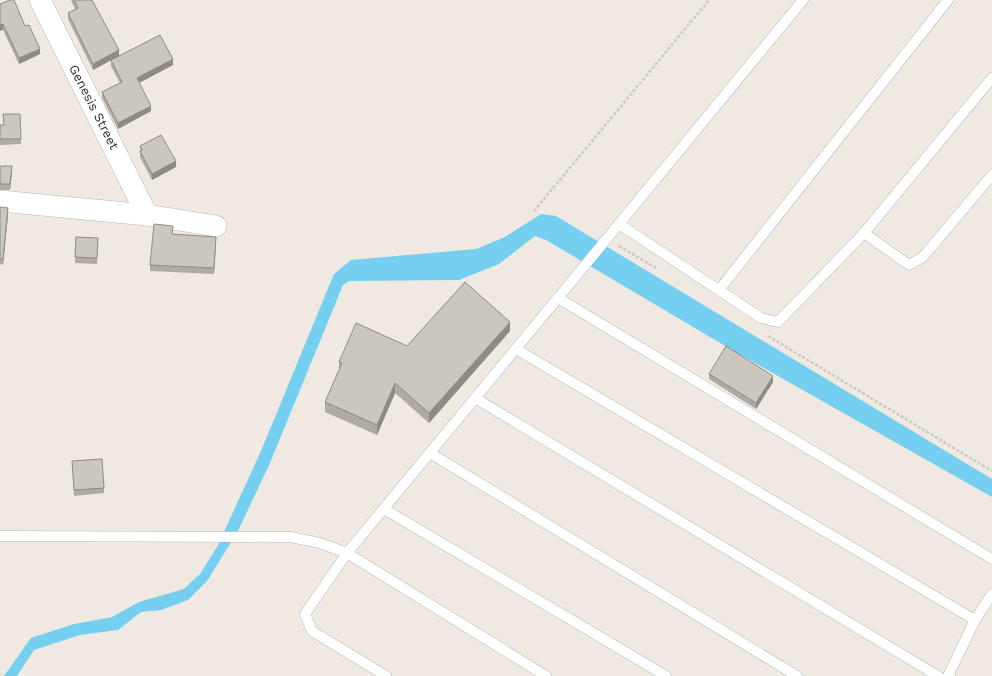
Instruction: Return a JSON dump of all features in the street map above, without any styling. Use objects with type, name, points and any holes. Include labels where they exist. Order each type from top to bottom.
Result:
[{"type":"street","name":"Genesis Street","points":[[40,0],[147,215]]},
{"type":"street","points":[[0,201],[147,215],[216,226]]},
{"type":"lane","points":[[386,676],[312,631],[305,614],[347,553],[803,0]]},
{"type":"lane","points":[[719,290],[948,0]]},
{"type":"lane","points":[[618,224],[761,318],[778,322],[864,233],[992,78]]},
{"type":"lane","points":[[864,233],[909,265],[922,257],[992,175]]},
{"type":"lane","points":[[558,298],[992,559]]},
{"type":"lane","points":[[516,349],[975,620]]},
{"type":"lane","points":[[475,398],[938,676]]},
{"type":"lane","points":[[430,452],[797,676]]},
{"type":"lane","points":[[384,509],[666,676]]},
{"type":"lane","points":[[0,536],[291,537],[320,544],[347,553],[546,676]]},
{"type":"lane","points":[[948,676],[975,620],[992,594]]},
{"type":"path","points":[[534,211],[709,0]]},
{"type":"path","points":[[606,240],[661,271]]},
{"type":"path","points":[[762,332],[992,471]]},
{"type":"water","points":[[541,214],[556,216],[992,479],[992,497],[732,350],[546,240],[535,236],[499,264],[459,280],[349,281],[343,285],[270,463],[238,531],[207,581],[188,600],[161,610],[141,612],[118,630],[80,635],[34,650],[17,676],[4,676],[31,638],[74,624],[112,617],[139,602],[184,589],[200,574],[217,547],[261,451],[334,274],[351,260],[476,249],[505,237]]},
{"type":"building","points":[[14,0],[25,26],[29,25],[40,49],[19,58],[3,24],[0,25],[0,4]]},
{"type":"building","points":[[74,0],[92,0],[119,50],[93,64],[68,13],[78,8]]},
{"type":"building","points":[[160,35],[173,59],[137,78],[151,106],[118,123],[102,92],[122,82],[111,60]]},
{"type":"building","points":[[3,114],[20,114],[21,139],[0,139],[0,125],[4,125]]},
{"type":"building","points":[[161,135],[176,161],[152,174],[140,151],[142,150],[140,146]]},
{"type":"building","points":[[0,166],[12,166],[10,184],[0,184]]},
{"type":"building","points":[[0,207],[8,208],[3,259],[0,259]]},
{"type":"building","points":[[154,224],[173,226],[172,234],[216,237],[214,268],[150,265]]},
{"type":"building","points":[[76,237],[98,238],[97,258],[75,257]]},
{"type":"building","points":[[465,282],[510,322],[429,413],[395,383],[377,425],[325,402],[342,363],[339,362],[356,323],[407,346]]},
{"type":"building","points":[[726,346],[773,376],[756,403],[709,374]]},
{"type":"building","points":[[102,459],[104,488],[74,490],[72,461]]}]
